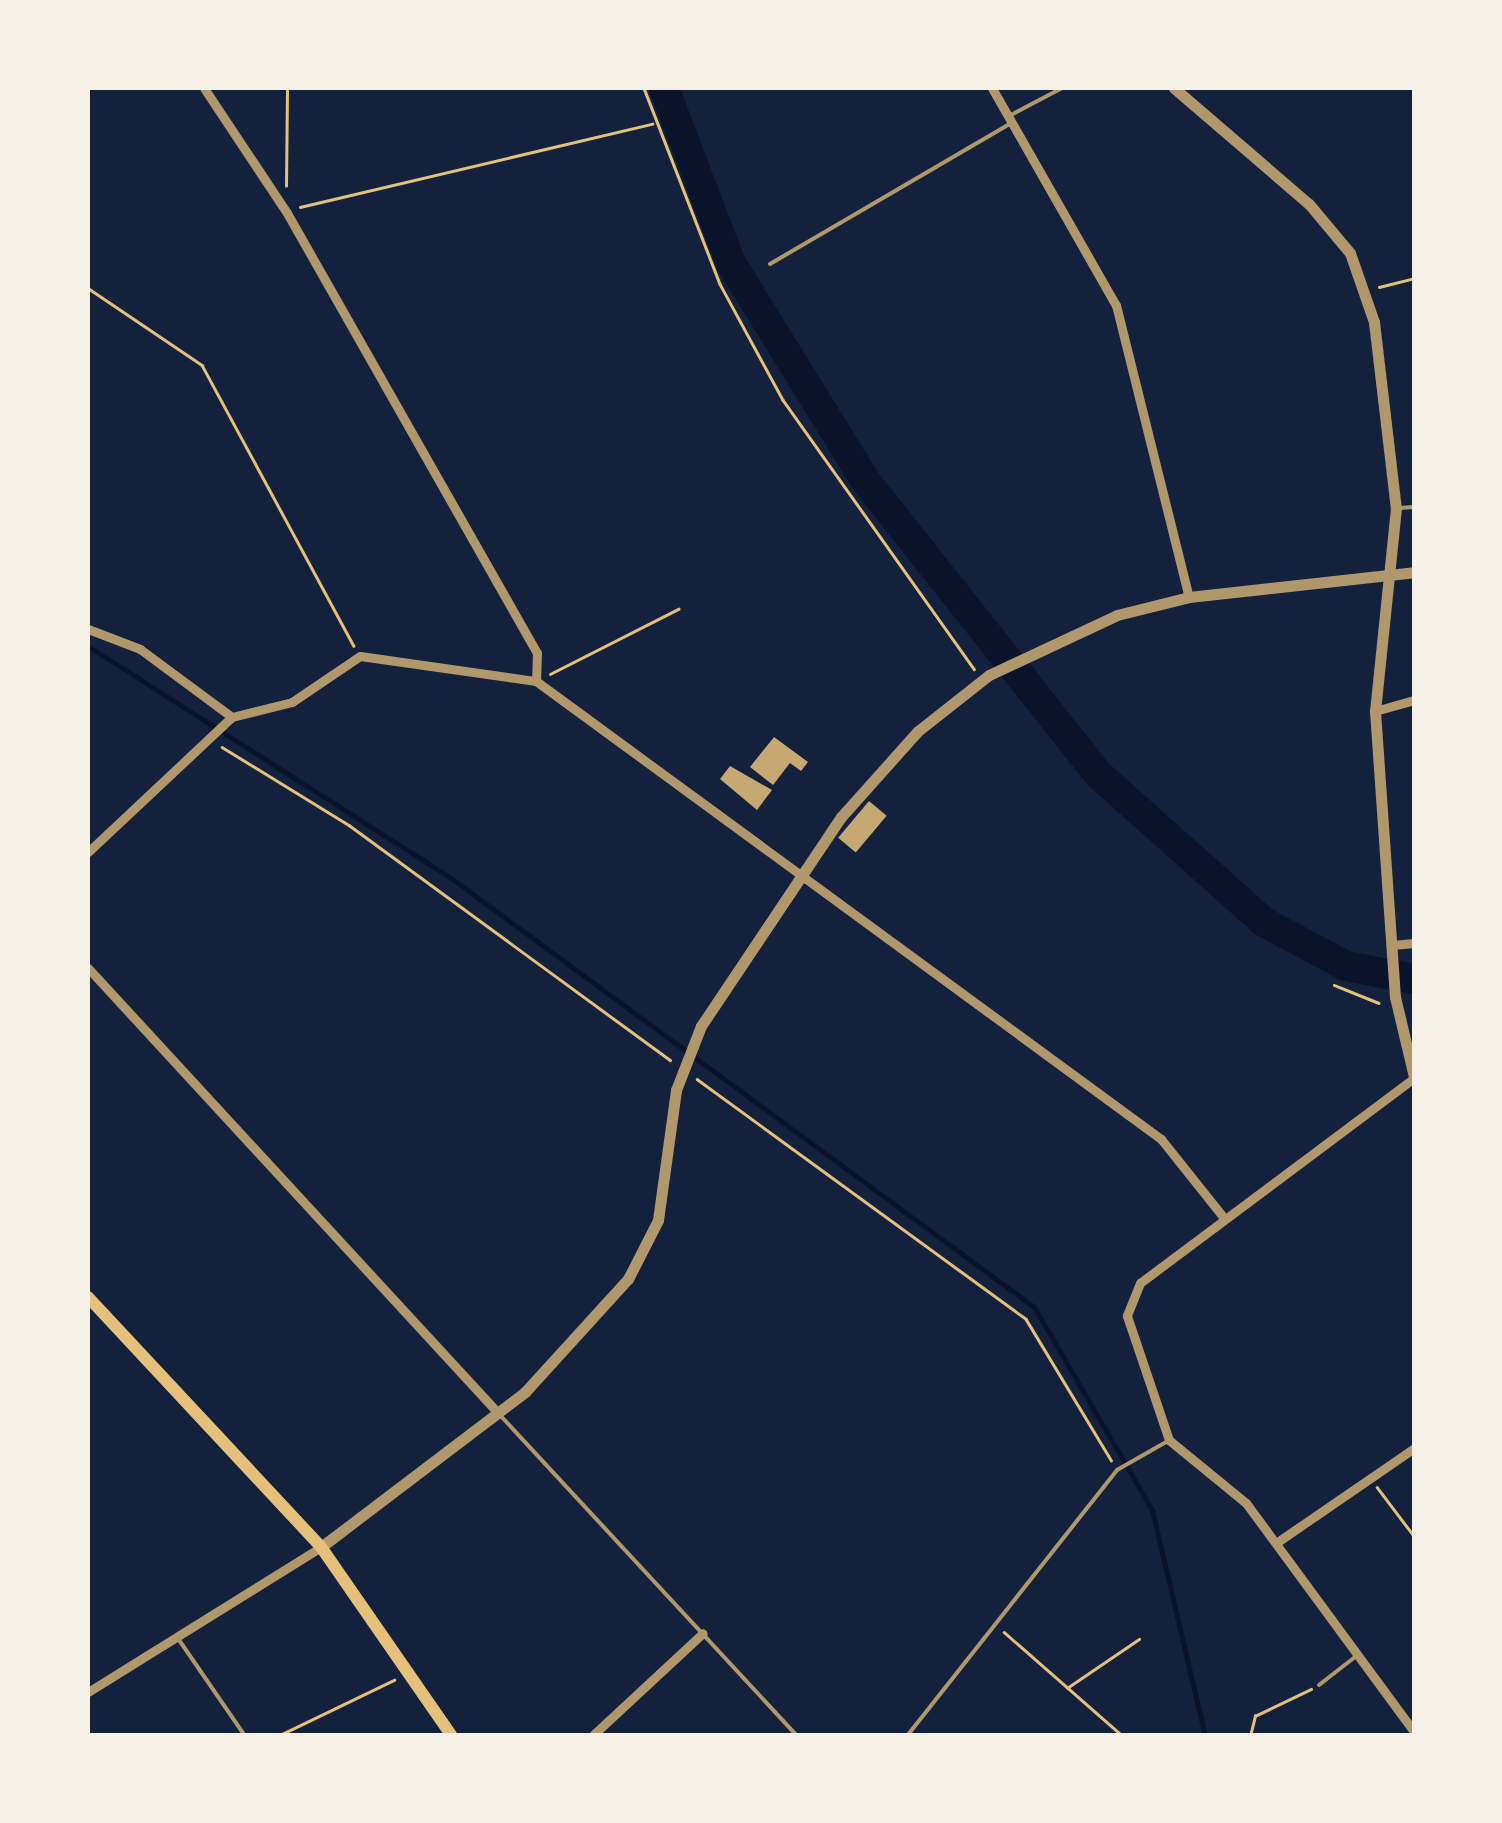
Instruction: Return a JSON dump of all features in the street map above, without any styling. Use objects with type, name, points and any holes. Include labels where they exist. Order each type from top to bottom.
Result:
[{"type":"main road","points":[[90,1305],[321,1547],[448,1734]]},
{"type":"street","points":[[204,88],[284,208],[537,653],[536,681]]},
{"type":"street","points":[[992,88],[1116,305],[1189,597]]},
{"type":"street","points":[[1183,90],[1309,204],[1350,254],[1363,291],[1396,508],[1375,711],[1395,1000],[1414,1078],[1224,1218],[1128,1302],[1128,1330],[1170,1440],[1246,1504],[1360,1653],[1414,1732]]},
{"type":"street","points":[[88,1692],[321,1547],[500,1414],[590,1325],[649,1244],[684,1064],[691,1046],[801,875],[898,750],[986,677],[1034,650],[1189,597],[1414,572]]},
{"type":"street","points":[[88,628],[140,650],[229,719]]},
{"type":"street","points":[[88,852],[229,719],[292,702],[360,656],[536,681],[1161,1139],[1224,1218]]},
{"type":"street","points":[[1375,711],[1414,700]]},
{"type":"street","points":[[1392,948],[1414,943]]},
{"type":"street","points":[[88,968],[500,1414]]},
{"type":"street","points":[[1276,1543],[1414,1448]]},
{"type":"street","points":[[592,1736],[703,1633]]},
{"type":"lane","points":[[770,264],[1062,88]]},
{"type":"lane","points":[[1396,508],[1414,507]]},
{"type":"lane","points":[[500,1414],[797,1736]]},
{"type":"lane","points":[[907,1736],[1120,1468],[1170,1440]]},
{"type":"lane","points":[[176,1637],[245,1736]]},
{"type":"lane","points":[[1319,1685],[1360,1653]]},
{"type":"path","points":[[287,88],[284,208],[654,124]]},
{"type":"path","points":[[644,88],[654,124],[720,284],[783,400],[986,677]]},
{"type":"path","points":[[1363,291],[1414,278]]},
{"type":"path","points":[[88,288],[202,364],[360,656]]},
{"type":"path","points":[[536,681],[678,609]]},
{"type":"path","points":[[212,735],[349,825],[684,1064],[1026,1319],[1120,1468]]},
{"type":"path","points":[[1334,985],[1395,1000]]},
{"type":"path","points":[[1370,1478],[1414,1536]]},
{"type":"path","points":[[995,1624],[1123,1736]]},
{"type":"path","points":[[1067,1688],[1139,1639]]},
{"type":"path","points":[[278,1736],[409,1673]]},
{"type":"path","points":[[1250,1736],[1255,1716],[1319,1685]]},
{"type":"building","points":[[774,737],[808,762],[801,771],[790,763],[773,785],[750,767]]},
{"type":"building","points":[[730,766],[772,790],[757,810],[720,779]]},
{"type":"building","points":[[869,801],[887,816],[856,853],[838,838]]},
{"type":"waterway","points":[[664,88],[731,263],[865,480],[1098,774],[1264,922],[1346,966],[1414,979]]},
{"type":"waterway","points":[[88,646],[451,878],[1034,1307],[1152,1510],[1205,1736]]}]
